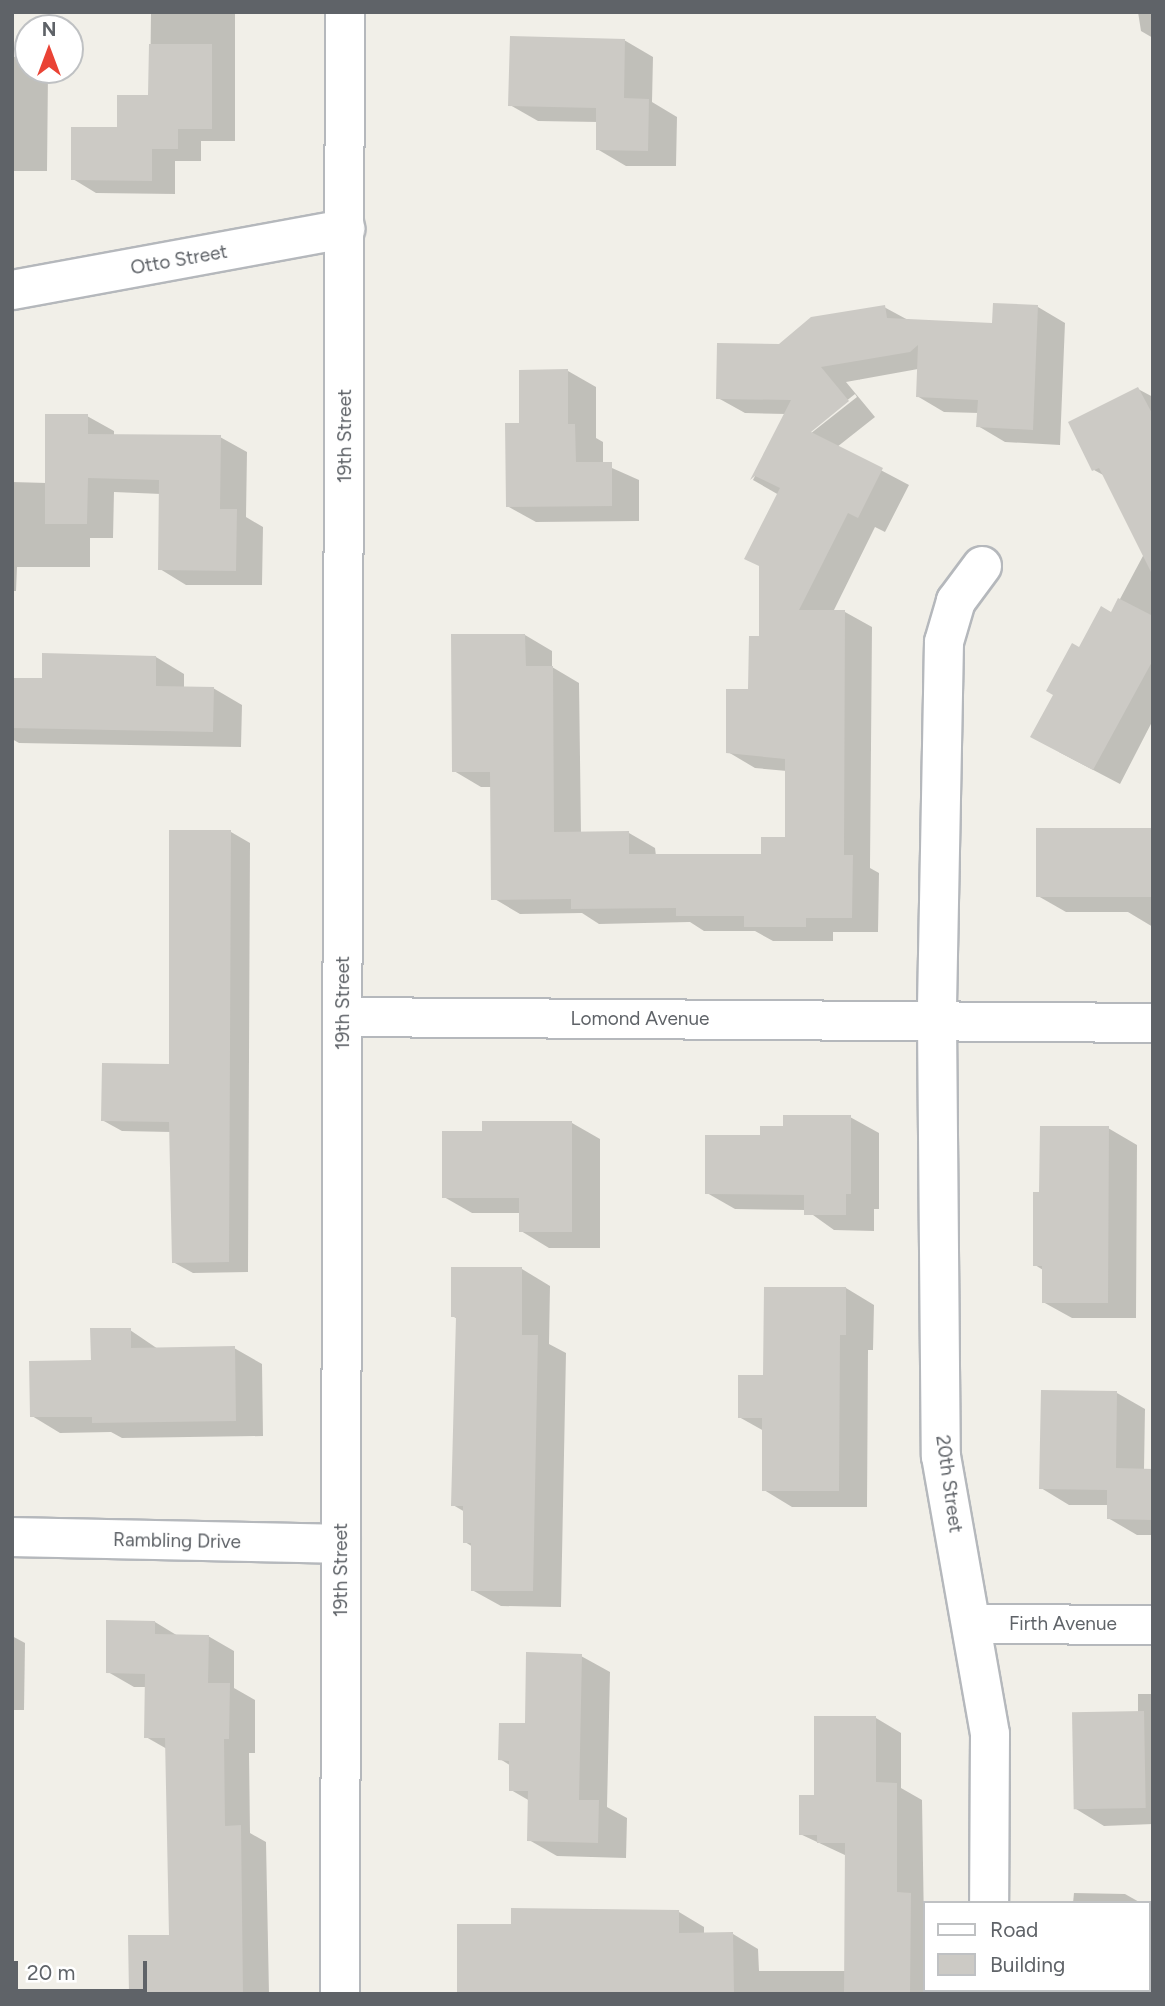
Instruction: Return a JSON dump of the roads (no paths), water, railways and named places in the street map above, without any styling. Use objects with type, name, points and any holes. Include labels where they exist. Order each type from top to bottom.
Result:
[{"type":"street","name":"19th Street","points":[[340,1994],[345,12]]},
{"type":"street","name":"Otto Street","points":[[12,290],[345,229]]},
{"type":"street","points":[[937,1021],[944,642],[956,601],[982,566]]},
{"type":"street","name":"Lomond Avenue","points":[[342,1017],[1153,1023]]},
{"type":"street","name":"20th Street","points":[[937,1021],[941,1456],[973,1624],[990,1734],[989,1901]]},
{"type":"street","name":"Rambling Drive","points":[[12,1537],[341,1544]]},
{"type":"street","name":"Firth Avenue","points":[[973,1624],[1153,1625]]}]
